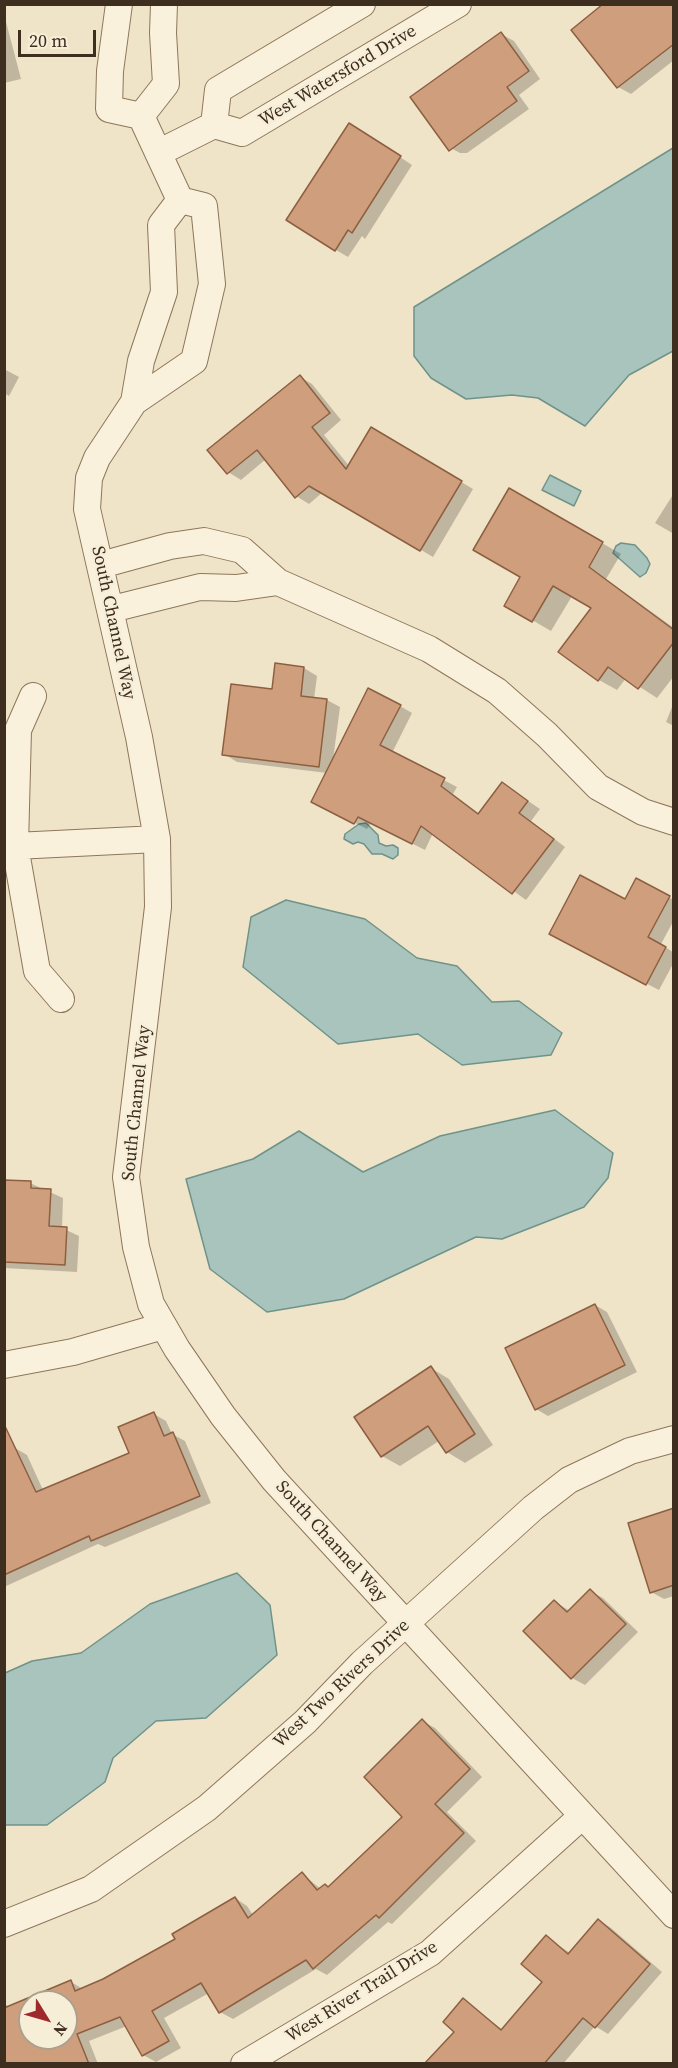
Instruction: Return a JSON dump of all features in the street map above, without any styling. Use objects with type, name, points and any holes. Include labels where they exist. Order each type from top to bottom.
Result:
[{"type":"street","points":[[119,4],[110,71],[109,109],[141,116]]},
{"type":"street","points":[[141,116],[166,84],[164,4]]},
{"type":"street","points":[[158,153],[214,125],[218,90],[362,4]]},
{"type":"street","name":"West Watersford Drive","points":[[214,125],[242,133],[458,4]]},
{"type":"street","points":[[141,116],[180,200]]},
{"type":"street","name":"South Channel Way","points":[[134,402],[141,361],[164,292],[161,225],[180,200],[204,206],[212,284],[194,361],[134,402],[97,458],[89,478],[87,509],[112,609],[157,839],[158,907],[126,1177],[136,1247],[151,1304],[163,1326],[223,1416],[274,1480],[674,1915]]},
{"type":"street","points":[[101,565],[170,546],[204,541],[242,550],[278,582],[429,649],[497,691],[548,735],[598,787],[643,812],[674,822]]},
{"type":"street","points":[[112,609],[200,587],[236,588],[278,582]]},
{"type":"street","points":[[33,696],[18,730],[15,846],[37,971],[61,999]]},
{"type":"street","points":[[15,846],[157,839]]},
{"type":"street","points":[[4,1365],[73,1352],[163,1326]]},
{"type":"street","name":"West Two Rivers Drive","points":[[4,1924],[91,1889],[207,1808],[305,1722],[405,1624],[533,1508],[569,1480],[630,1450],[674,1439]]},
{"type":"street","name":"West River Trail Drive","points":[[244,2064],[430,1953],[581,1816]]},
{"type":"water","points":[[673,148],[673,351],[629,375],[585,426],[538,398],[512,395],[466,399],[431,378],[414,356],[414,307]]},
{"type":"water","points":[[550,475],[581,491],[574,506],[542,490]]},
{"type":"water","points":[[621,543],[635,545],[647,558],[650,564],[646,573],[640,577],[613,553],[616,546]]},
{"type":"water","points":[[366,823],[378,835],[379,843],[398,848],[398,855],[393,859],[382,854],[372,854],[364,844],[358,842],[353,844],[344,839],[345,834],[359,824]]},
{"type":"water","points":[[286,900],[365,919],[417,958],[457,966],[492,1002],[519,1001],[562,1033],[551,1055],[462,1065],[418,1034],[338,1044],[243,967],[251,917]]},
{"type":"water","points":[[555,1110],[613,1153],[608,1178],[584,1207],[502,1239],[476,1237],[344,1299],[267,1312],[210,1269],[186,1179],[253,1159],[299,1131],[363,1172],[440,1136]]},
{"type":"water","points":[[237,1573],[270,1605],[277,1655],[206,1718],[156,1721],[113,1758],[105,1782],[47,1825],[5,1825],[5,1673],[32,1661],[81,1653],[150,1604]]},
{"type":"building","points":[[603,4],[674,4],[674,44],[617,88],[571,30]]},
{"type":"building","points":[[501,32],[529,71],[507,87],[517,101],[449,151],[410,97]]},
{"type":"building","points":[[349,123],[401,156],[352,233],[348,230],[335,251],[286,220]]},
{"type":"building","points":[[300,375],[330,413],[312,427],[346,469],[371,427],[462,481],[420,551],[309,486],[295,498],[257,450],[227,474],[207,450]]},
{"type":"building","points":[[509,488],[603,542],[589,567],[674,630],[674,642],[638,689],[608,667],[598,681],[558,652],[591,608],[553,586],[532,622],[504,606],[520,577],[473,550]]},
{"type":"building","points":[[275,663],[304,667],[301,696],[327,699],[319,767],[222,755],[231,684],[272,689]]},
{"type":"building","points":[[368,688],[401,705],[380,745],[445,778],[441,786],[478,814],[502,782],[528,801],[519,813],[554,839],[512,894],[421,826],[412,844],[358,817],[354,824],[311,802]]},
{"type":"building","points":[[580,875],[625,899],[636,878],[670,896],[648,937],[666,947],[646,985],[549,934]]},
{"type":"building","points":[[4,1180],[31,1181],[31,1188],[51,1189],[49,1226],[67,1227],[65,1265],[4,1262]]},
{"type":"building","points":[[595,1304],[625,1365],[535,1410],[505,1348]]},
{"type":"building","points":[[431,1366],[475,1434],[446,1453],[428,1426],[381,1457],[354,1417]]},
{"type":"building","points":[[154,1412],[164,1436],[173,1432],[200,1496],[91,1541],[89,1536],[4,1575],[4,1424],[36,1492],[129,1453],[118,1427]]},
{"type":"building","points":[[674,1508],[674,1585],[650,1593],[628,1523]]},
{"type":"building","points":[[590,1589],[626,1624],[571,1679],[523,1631],[554,1600],[567,1612]]},
{"type":"building","points":[[422,1719],[470,1769],[435,1804],[464,1833],[379,1918],[376,1915],[313,1969],[306,1960],[219,2013],[201,1983],[152,2011],[169,2041],[142,2056],[120,2017],[78,2034],[77,1990],[103,1979],[175,1939],[172,1934],[235,1897],[248,1918],[302,1872],[317,1890],[325,1884],[328,1887],[402,1817],[364,1777]]},
{"type":"building","points":[[598,1919],[650,1964],[595,2028],[583,2018],[544,2064],[424,2064],[454,2032],[443,2022],[463,1998],[501,2030],[542,1982],[521,1964],[546,1935],[568,1954]]},
{"type":"building","points":[[71,1980],[75,1990],[47,1990]]},
{"type":"building","points":[[18,2002],[18,2050],[78,2050],[78,2036],[89,2064],[4,2064],[4,2008]]}]
